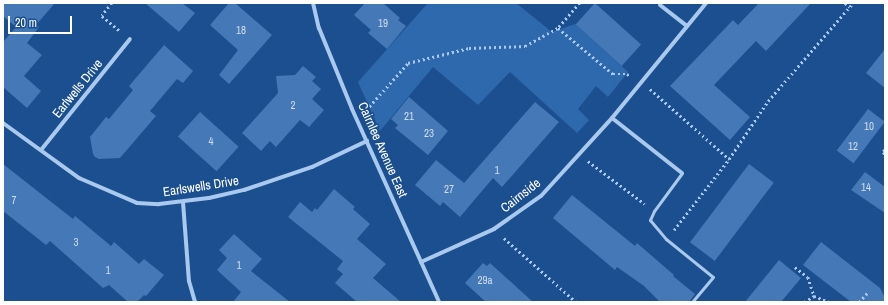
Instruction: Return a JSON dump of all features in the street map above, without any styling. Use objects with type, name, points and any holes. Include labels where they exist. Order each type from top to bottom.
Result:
[{"type":"street","name":"Cairnlee Avenue East","points":[[312,3],[319,28],[357,119],[439,302]]},
{"type":"street","name":"Cairnside","points":[[421,262],[494,229],[541,196],[612,118],[706,3]]},
{"type":"street","points":[[660,5],[687,26]]},
{"type":"street","name":"Earlwells Drive","points":[[42,150],[130,39]]},
{"type":"street","points":[[612,118],[682,173]]},
{"type":"street","name":"Earlswells Drive","points":[[3,124],[80,178],[137,203],[159,204],[183,202],[244,190],[312,166],[367,141]]},
{"type":"street","points":[[183,202],[189,281],[195,302]]},
{"type":"lane","points":[[682,173],[654,211],[650,220],[666,239],[712,277],[692,302]]},
{"type":"path","points":[[112,3],[102,16],[130,39]]},
{"type":"path","points":[[845,3],[850,7]]},
{"type":"path","points":[[666,239],[729,159],[768,101],[853,3]]},
{"type":"path","points":[[357,119],[408,62],[469,48],[525,46],[558,28]]},
{"type":"path","points":[[885,150],[883,152],[885,154]]},
{"type":"path","points":[[580,154],[676,227]]},
{"type":"path","points":[[494,229],[576,302]]},
{"type":"path","points":[[796,267],[808,277],[814,296]]},
{"type":"path","points":[[859,302],[867,293]]},
{"type":"path","points":[[804,302],[814,296]]},
{"type":"path","points":[[814,296],[829,302]]},
{"type":"shaded area","points":[[428,3],[516,3],[552,32],[575,24],[628,72],[608,97],[596,86],[578,109],[589,120],[577,133],[510,72],[478,105],[433,67],[380,131],[358,82]]},
{"type":"building","points":[[3,3],[55,3],[36,25],[39,27],[27,43],[42,55],[24,76],[41,91],[27,108],[3,87],[3,42],[16,27],[3,16]]},
{"type":"building","points":[[145,3],[182,3],[195,13],[179,32]]},
{"type":"building","points":[[229,3],[235,3],[272,35],[229,84],[219,75],[238,50],[210,25]]},
{"type":"building","points":[[365,3],[383,3],[400,18],[398,20],[406,26],[387,49],[368,33],[371,30],[354,15]]},
{"type":"building","points":[[595,3],[641,44],[622,66],[576,25]]},
{"type":"building","points":[[759,3],[811,3],[766,51],[756,41],[714,85],[750,117],[730,140],[670,86],[733,20],[738,25]]},
{"type":"building","points":[[164,45],[193,71],[183,83],[177,79],[150,111],[156,116],[120,158],[99,159],[95,157],[93,154],[90,137],[106,117],[109,119],[133,90],[129,86]]},
{"type":"building","points":[[885,49],[885,88],[866,73]]},
{"type":"building","points":[[303,66],[316,77],[312,81],[321,89],[312,99],[324,110],[309,127],[300,120],[276,147],[270,141],[261,151],[242,133],[278,93],[276,76],[295,75]]},
{"type":"building","points":[[409,97],[448,131],[428,155],[395,128],[398,125],[391,119]]},
{"type":"building","points":[[535,102],[559,122],[502,187],[493,178],[460,217],[443,202],[440,206],[415,185],[436,160],[464,183]]},
{"type":"building","points":[[868,109],[885,122],[853,163],[837,151]]},
{"type":"building","points":[[200,112],[239,147],[217,171],[178,137]]},
{"type":"building","points":[[3,164],[73,219],[75,216],[111,246],[114,242],[139,264],[144,259],[164,275],[146,296],[144,295],[137,302],[128,302],[109,285],[103,288],[50,241],[46,245],[3,211]]},
{"type":"building","points":[[749,164],[774,183],[715,261],[690,242]]},
{"type":"building","points":[[865,172],[885,187],[885,213],[851,190]]},
{"type":"building","points":[[334,189],[355,207],[353,209],[370,224],[357,239],[386,264],[373,278],[401,302],[357,302],[335,283],[343,274],[337,269],[343,261],[288,217],[300,202],[312,212],[315,208],[317,210]]},
{"type":"building","points":[[572,195],[635,246],[637,243],[695,294],[689,302],[660,302],[644,286],[617,267],[615,270],[553,218]]},
{"type":"building","points":[[234,234],[262,259],[251,271],[290,302],[233,302],[241,292],[217,270],[227,258],[219,250]]},
{"type":"building","points":[[821,242],[880,288],[885,298],[885,302],[851,302],[803,265]]},
{"type":"building","points":[[779,260],[801,278],[781,302],[745,302]]},
{"type":"building","points":[[483,263],[487,266],[490,263],[533,302],[486,302],[465,283]]}]
